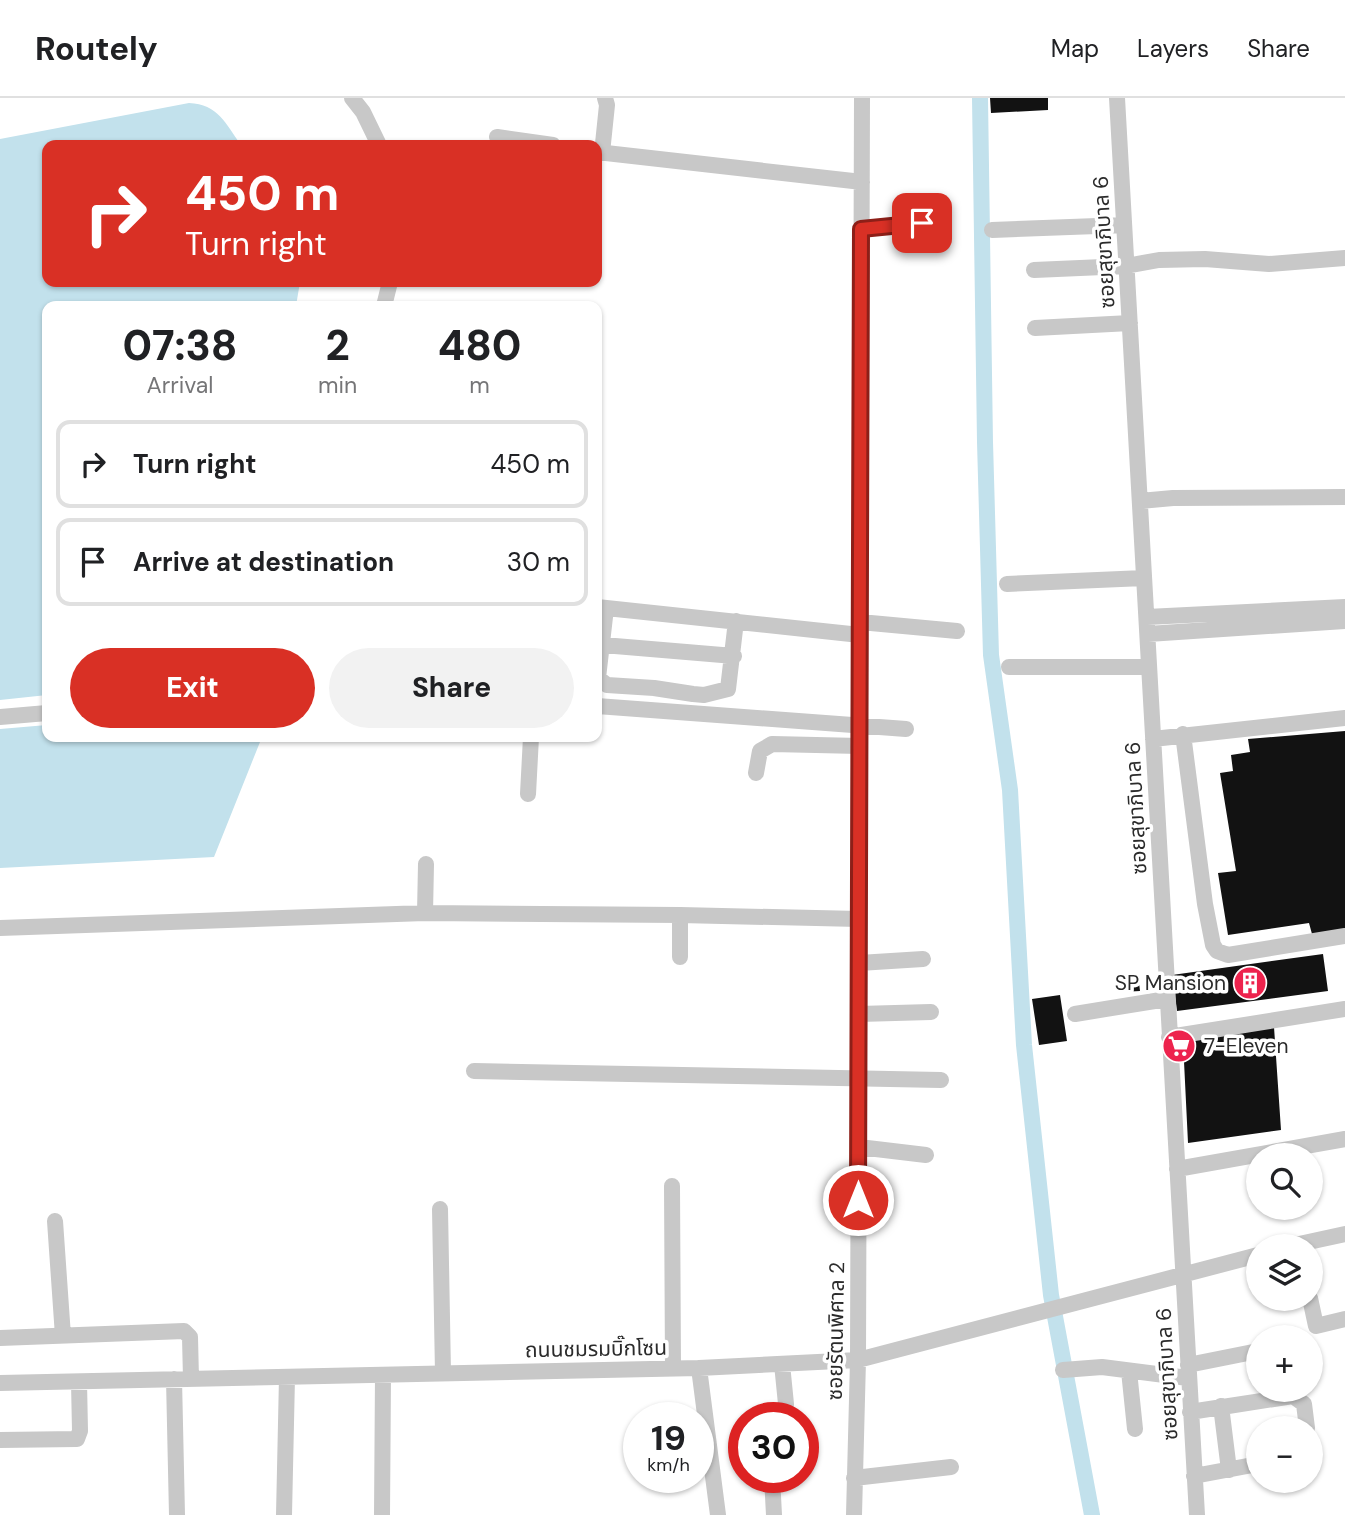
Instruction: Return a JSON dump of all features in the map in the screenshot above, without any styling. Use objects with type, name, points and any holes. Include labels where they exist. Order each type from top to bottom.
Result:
[{"type":"street","points":[[352,98],[363,112],[377,140]]},
{"type":"street","points":[[601,140],[607,106],[605,98]]},
{"type":"street","name":"ซอยรัตนพิศาล 2","points":[[854,1515],[858,1360],[862,98]]},
{"type":"street","name":"ซอยสุขาภิบาล 6","points":[[1116,98],[1197,1515]]},
{"type":"street","points":[[497,137],[518,140]]},
{"type":"street","points":[[602,152],[862,182]]},
{"type":"street","points":[[861,229],[922,223]]},
{"type":"street","points":[[992,230],[1124,225]]},
{"type":"street","points":[[1034,270],[1126,266],[1159,260],[1194,259],[1269,264],[1345,258]]},
{"type":"street","points":[[1035,328],[1130,323]]},
{"type":"street","points":[[1140,501],[1173,498],[1345,497]]},
{"type":"street","points":[[1007,584],[1144,579]]},
{"type":"street","points":[[602,607],[736,621],[860,629],[957,631]]},
{"type":"street","points":[[1147,617],[1345,607]]},
{"type":"street","points":[[602,681],[607,685],[704,695],[728,689],[734,656],[736,621]]},
{"type":"street","points":[[1148,634],[1345,621]]},
{"type":"street","points":[[602,626],[602,652]]},
{"type":"street","points":[[603,645],[734,656]]},
{"type":"street","points":[[1009,667],[1149,667]]},
{"type":"street","points":[[602,706],[906,729]]},
{"type":"street","points":[[0,717],[42,713]]},
{"type":"street","points":[[1153,739],[1345,718]]},
{"type":"street","points":[[1183,734],[1205,904],[1213,945],[1217,951],[1228,955],[1345,936]]},
{"type":"street","points":[[528,794],[531,742]]},
{"type":"street","points":[[756,774],[760,751],[772,744],[860,746]]},
{"type":"street","points":[[425,913],[426,864]]},
{"type":"street","points":[[0,928],[425,913],[859,919]]},
{"type":"street","points":[[680,915],[680,957]]},
{"type":"street","points":[[859,963],[923,959]]},
{"type":"street","points":[[1075,1014],[1167,999]]},
{"type":"street","points":[[1169,1037],[1345,1009]]},
{"type":"street","points":[[859,1014],[931,1012]]},
{"type":"street","points":[[474,1071],[941,1080]]},
{"type":"street","points":[[1177,1169],[1345,1139]]},
{"type":"street","points":[[859,1147],[926,1154]]},
{"type":"street","points":[[672,1186],[673,1368]]},
{"type":"street","points":[[440,1209],[443,1373]]},
{"type":"street","points":[[55,1221],[63,1336]]},
{"type":"street","points":[[1323,1239],[1345,1234]]},
{"type":"street","name":"ถนนชมรมบิ๊กโซน","points":[[0,1382],[699,1368],[858,1360],[1246,1258]]},
{"type":"street","points":[[1313,1311],[1316,1326],[1345,1319]]},
{"type":"street","points":[[0,1338],[184,1331],[190,1337],[182,1379],[177,1515]]},
{"type":"street","points":[[1063,1370],[1102,1367],[1129,1371],[1188,1372],[1246,1355]]},
{"type":"street","points":[[782,1364],[786,1402]]},
{"type":"street","points":[[699,1368],[718,1515]]},
{"type":"street","points":[[1129,1371],[1135,1429]]},
{"type":"street","points":[[382,1515],[383,1375]]},
{"type":"street","points":[[284,1515],[288,1377]]},
{"type":"street","points":[[0,1440],[77,1439],[80,1431],[79,1382]]},
{"type":"street","points":[[1190,1412],[1293,1396],[1304,1404],[1306,1416]]},
{"type":"street","points":[[1221,1406],[1229,1470]]},
{"type":"street","points":[[1194,1476],[1246,1466]]},
{"type":"street","points":[[854,1478],[951,1467]]},
{"type":"street","points":[[773,1493],[774,1515]]},
{"type":"water","points":[[189,103],[207,107],[220,116],[238,140],[42,140],[42,287],[299,287],[297,301],[42,301],[42,696],[0,700],[0,139]]},
{"type":"water","points":[[42,725],[42,742],[260,742],[214,857],[0,868],[0,729]]},
{"type":"building","points":[[990,98],[1048,98],[1048,110],[991,113]]},
{"type":"building","points":[[1345,731],[1345,929],[1312,934],[1309,923],[1228,935],[1218,873],[1236,871],[1220,773],[1233,771],[1231,755],[1250,752],[1248,739]]},
{"type":"building","name":"SP Mansion","points":[[1323,954],[1328,991],[1177,1011],[1172,975]]},
{"type":"building","points":[[1138,974],[1140,991],[1122,992],[1121,975]]},
{"type":"building","points":[[1060,995],[1067,1041],[1039,1045],[1032,999]]},
{"type":"building","points":[[1274,1027],[1281,1130],[1188,1143],[1183,1041]]},
{"type":"waterway","points":[[980,98],[991,655],[1010,790],[1024,1045],[1051,1295],[1092,1515]]},
{"type":"place","name":"SP Mansion","points":[[1250,983]]},
{"type":"place","name":"7-Eleven","points":[[1179,1046]]},
{"type":"route","points":[[858,1200],[861,229],[922,223]]}]
